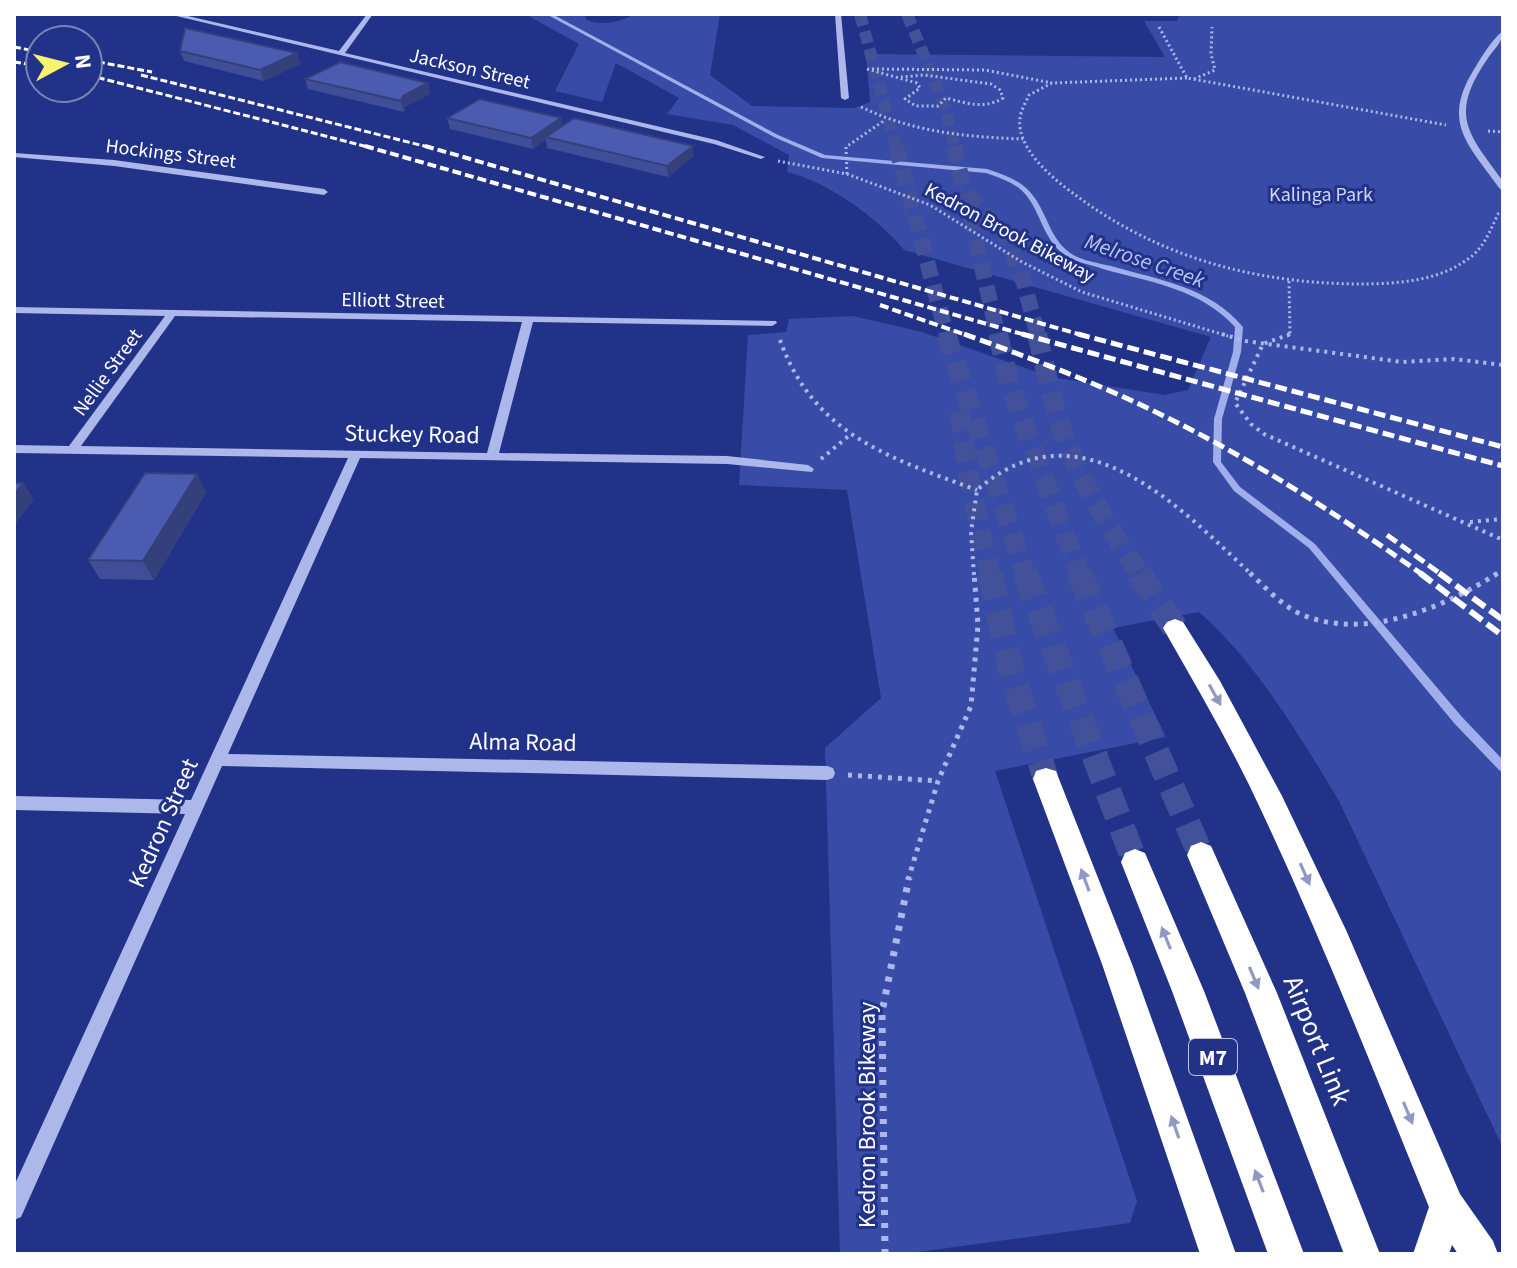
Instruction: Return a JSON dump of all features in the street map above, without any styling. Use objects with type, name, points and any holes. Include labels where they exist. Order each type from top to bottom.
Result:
[{"type":"highway","points":[[1175,628],[1242,745],[1301,864],[1447,1207],[1480,1254]]},
{"type":"highway","points":[[1046,779],[1117,964],[1218,1254]]},
{"type":"highway","name":"Airport Link","points":[[1201,855],[1261,993],[1362,1254]]},
{"type":"highway","name":"M7","points":[[1135,862],[1188,991],[1286,1254]]},
{"type":"highway","points":[[1431,1254],[1447,1207]]},
{"type":"street","name":"Jackson Street","points":[[171,14],[716,142],[761,157]]},
{"type":"street","points":[[341,54],[370,14]]},
{"type":"street","points":[[838,14],[845,98]]},
{"type":"street","points":[[1127,14],[1152,14]]},
{"type":"street","points":[[1503,33],[1471,82],[1463,101],[1464,128],[1503,187]]},
{"type":"street","name":"Hockings Street","points":[[14,155],[114,163],[324,192]]},
{"type":"street","name":"Elliott Street","points":[[14,310],[772,323]]},
{"type":"street","name":"Nellie Street","points":[[72,450],[171,314]]},
{"type":"street","points":[[492,457],[528,320]]},
{"type":"street","name":"Stuckey Road","points":[[14,449],[727,460],[808,469]]},
{"type":"street","name":"Kedron Street","points":[[14,1210],[355,455]]},
{"type":"street","name":"Alma Road","points":[[218,760],[827,773]]},
{"type":"street","points":[[14,803],[197,807]]},
{"type":"path","points":[[1152,14],[1187,78]]},
{"type":"path","points":[[1193,79],[1215,70],[1211,54],[1212,27]]},
{"type":"path","points":[[843,69],[966,66],[1010,71],[1052,83],[1187,78],[1464,128],[1503,132]]},
{"type":"path","points":[[867,69],[920,85],[905,99],[916,106],[938,106],[946,98],[988,105],[1003,98],[1000,90],[986,83],[915,74],[901,77]]},
{"type":"path","points":[[1052,83],[1029,95],[1020,118],[1023,139],[1052,176],[1087,206],[1145,239],[1220,268],[1289,281],[1390,284],[1431,276],[1463,263],[1481,248],[1498,214],[1503,213]]},
{"type":"path","points":[[845,98],[885,120],[951,135],[1023,139]]},
{"type":"path","points":[[846,171],[846,147],[885,120]]},
{"type":"path","name":"Kedron Brook Bikeway","points":[[761,157],[812,170],[846,171],[930,205],[1022,262],[1082,292],[1263,344]]},
{"type":"path","points":[[1289,281],[1290,335],[1263,344],[1235,403],[1238,410],[1264,434],[1469,522],[1503,540]]},
{"type":"path","points":[[772,323],[803,390],[851,434],[910,464],[977,490],[1015,464],[1032,460],[1072,457],[1112,465],[1139,475],[1207,531],[1265,589],[1302,615],[1326,623],[1347,625],[1407,614],[1481,585],[1503,570]]},
{"type":"path","points":[[1263,344],[1402,362],[1454,359],[1503,365]]},
{"type":"path","points":[[808,469],[851,434]]},
{"type":"path","name":"Kedron Brook Bikeway","points":[[885,1254],[882,1012],[902,901],[938,781],[971,706],[978,625],[971,532],[977,490]]},
{"type":"path","points":[[1469,522],[1503,519]]},
{"type":"path","points":[[827,773],[938,781]]},
{"type":"green space","name":"Kalinga Park","points":[[642,13],[720,14],[710,75],[752,106],[854,108],[870,102],[866,54],[1165,57],[1144,21],[1177,21],[1180,14],[1503,14],[1503,1148],[1339,801],[1258,677],[1199,612],[1113,628],[1166,737],[995,771],[1137,1201],[1130,1223],[904,1254],[840,1254],[825,748],[881,698],[847,490],[739,485],[748,335],[786,332],[789,319],[853,316],[922,332],[1051,377],[1165,395],[1188,390],[1211,337],[904,250],[881,226],[835,192],[787,172],[789,155],[733,125],[667,114],[679,98],[616,63],[602,102],[555,91],[579,44],[525,14],[584,14],[587,20],[607,23]]},
{"type":"building","points":[[185,28],[297,53],[260,70],[180,51]]},
{"type":"building","points":[[340,62],[428,83],[403,96],[401,101],[305,79]]},
{"type":"building","points":[[480,99],[561,118],[531,138],[447,118]]},
{"type":"building","points":[[574,118],[693,146],[667,166],[546,137]]},
{"type":"building","points":[[145,473],[197,474],[143,561],[88,560]]},
{"type":"building","points":[[14,483],[23,483],[14,495]]},
{"type":"waterway","name":"Melrose Creek","points":[[548,14],[776,136],[824,157],[987,171],[1008,179],[1032,198],[1048,231],[1068,254],[1177,287],[1227,313],[1239,327],[1237,352],[1218,419],[1217,462],[1237,489],[1312,546],[1458,720],[1503,767]]},
{"type":"tunnel","points":[[860,14],[896,148]]},
{"type":"tunnel","points":[[907,14],[945,107],[955,148]]},
{"type":"tunnel","points":[[896,146],[947,336]]},
{"type":"tunnel","points":[[954,146],[998,336]]},
{"type":"tunnel","points":[[967,194],[1004,234],[1024,283],[1038,336]]},
{"type":"tunnel","points":[[946,334],[1026,575]]},
{"type":"tunnel","points":[[998,334],[1010,386],[1080,575]]},
{"type":"tunnel","points":[[1037,334],[1057,415],[1073,459],[1140,575]]},
{"type":"tunnel","points":[[960,412],[967,468],[990,575]]},
{"type":"tunnel","points":[[990,573],[1011,670],[1046,779]]},
{"type":"tunnel","points":[[1025,573],[1135,862]]},
{"type":"tunnel","points":[[1079,573],[1201,855]]},
{"type":"tunnel","points":[[1139,573],[1175,628]]},
{"type":"railway","points":[[14,47],[24,49]]},
{"type":"railway","points":[[14,62],[24,64]]},
{"type":"railway","points":[[104,63],[152,72]]},
{"type":"railway","points":[[141,75],[432,148]]},
{"type":"railway","points":[[104,79],[372,148]]},
{"type":"railway","points":[[365,146],[372,148]]},
{"type":"railway","points":[[425,146],[432,148]]},
{"type":"railway","points":[[372,148],[1022,334]]},
{"type":"railway","points":[[432,148],[1079,334]]},
{"type":"railway","points":[[880,305],[969,336]]},
{"type":"railway","points":[[964,334],[1093,384],[1201,435],[1298,491],[1423,575]]},
{"type":"railway","points":[[1022,334],[1503,466]]},
{"type":"railway","points":[[1022,334],[1029,336]]},
{"type":"railway","points":[[1079,334],[1503,447]]},
{"type":"railway","points":[[1079,334],[1085,336]]},
{"type":"railway","points":[[1387,535],[1442,575]]},
{"type":"railway","points":[[1420,573],[1503,636]]},
{"type":"railway","points":[[1439,573],[1503,620]]}]
